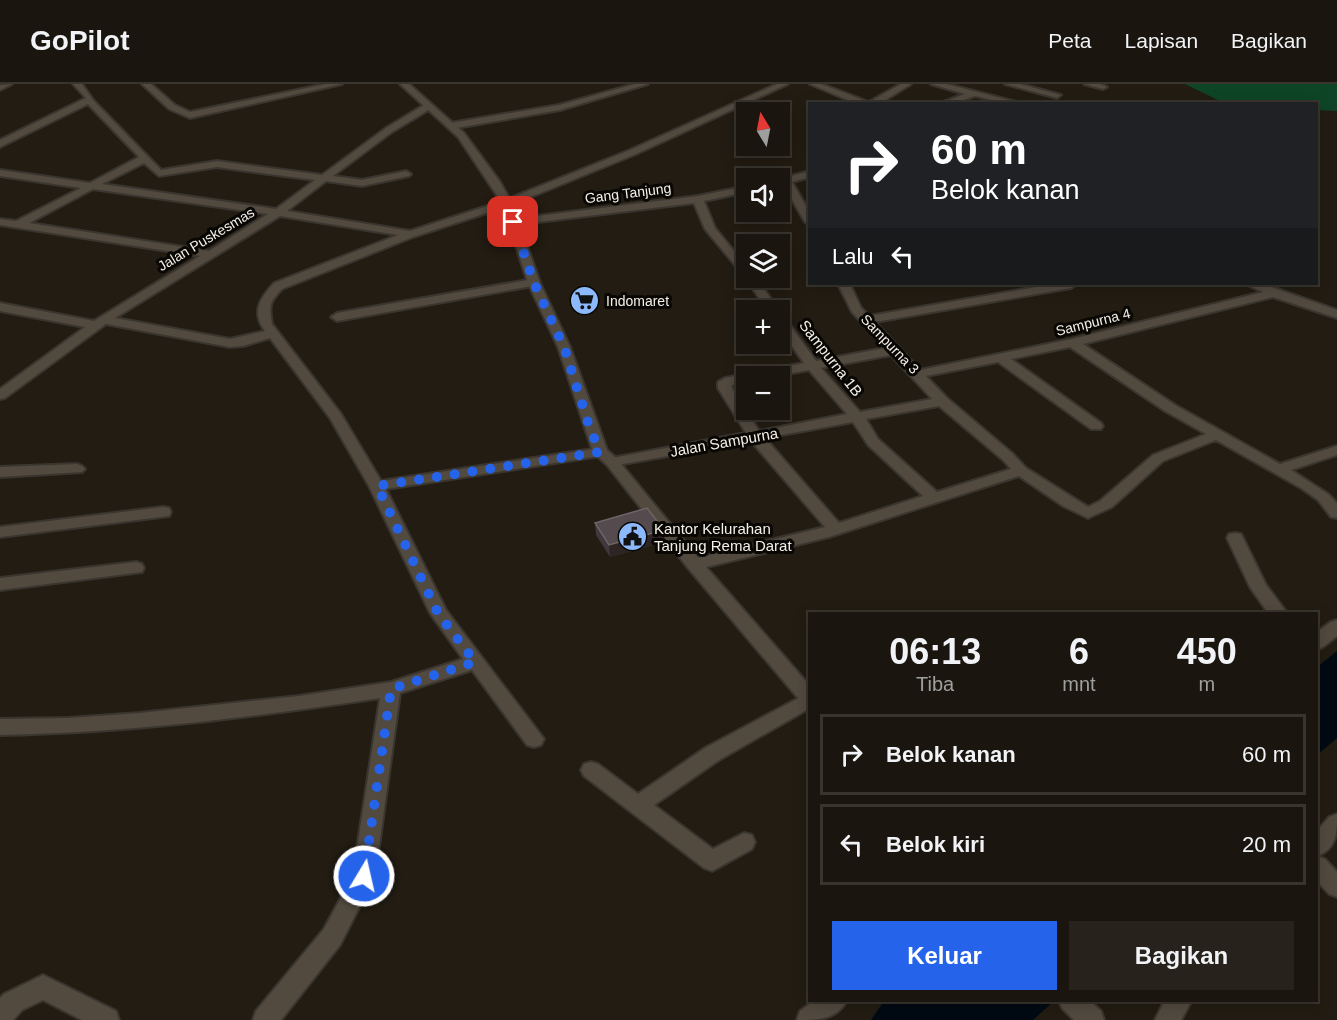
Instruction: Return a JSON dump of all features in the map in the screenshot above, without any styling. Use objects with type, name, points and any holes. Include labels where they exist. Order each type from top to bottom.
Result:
[{"type":"street","points":[[0,87],[8,84]]},
{"type":"street","points":[[77,84],[90,98],[89,100],[159,173],[217,164],[323,179],[370,183],[406,174]]},
{"type":"street","points":[[146,84],[180,114],[190,115],[338,84]]},
{"type":"street","points":[[404,84],[450,126],[478,156],[507,203],[534,283],[564,347],[590,429],[600,452],[612,462],[694,564],[808,697]]},
{"type":"street","points":[[450,126],[560,107],[645,84]]},
{"type":"street","points":[[534,739],[438,613],[377,486],[336,417],[266,324],[263,307],[266,299],[278,286],[409,235],[507,203],[633,152],[784,84]]},
{"type":"street","points":[[814,84],[861,102]]},
{"type":"street","points":[[831,90],[843,84]]},
{"type":"street","points":[[876,102],[907,84]]},
{"type":"street","points":[[935,84],[1013,102]]},
{"type":"street","points":[[1010,84],[1057,95]]},
{"type":"street","points":[[1088,84],[1103,87]]},
{"type":"street","points":[[948,102],[976,93]]},
{"type":"street","points":[[0,144],[89,100]]},
{"type":"street","name":"Jalan Puskesmas","points":[[0,395],[99,322],[277,213],[389,130],[427,107]]},
{"type":"street","points":[[17,225],[146,158]]},
{"type":"street","points":[[0,173],[352,223],[409,235]]},
{"type":"street","points":[[790,179],[808,175]]},
{"type":"street","name":"Gang Tanjung","points":[[513,222],[698,199],[736,191]]},
{"type":"street","points":[[790,192],[808,219]]},
{"type":"street","points":[[698,199],[710,229],[736,261]]},
{"type":"street","points":[[0,222],[209,254]]},
{"type":"street","points":[[337,317],[534,283]]},
{"type":"street","name":"Sampurna 3","points":[[844,285],[856,309],[942,401],[1008,457],[1021,471],[1088,513],[1094,512],[1135,480],[1158,458],[1217,435]]},
{"type":"street","points":[[996,285],[1009,295]]},
{"type":"street","points":[[866,320],[1065,285]]},
{"type":"street","points":[[1256,285],[1337,314]]},
{"type":"street","name":"Sampurna 4","points":[[918,374],[1072,343],[1274,293]]},
{"type":"street","points":[[0,306],[230,343],[243,342],[272,333]]},
{"type":"street","name":"Sampurna 1B","points":[[790,334],[873,442],[935,499]]},
{"type":"street","points":[[1072,343],[1170,408],[1323,498],[1337,513]]},
{"type":"street","points":[[836,529],[754,436],[724,388],[725,382],[895,350]]},
{"type":"street","points":[[1001,358],[1096,426]]},
{"type":"street","name":"Jalan Sampurna","points":[[612,462],[942,401]]},
{"type":"street","points":[[1277,470],[1337,450]]},
{"type":"street","points":[[377,486],[600,452]]},
{"type":"street","points":[[0,472],[77,469]]},
{"type":"street","points":[[694,564],[836,529],[1021,471]]},
{"type":"street","points":[[0,532],[163,512]]},
{"type":"street","points":[[1235,538],[1259,587],[1278,612]]},
{"type":"street","points":[[0,584],[136,568]]},
{"type":"street","points":[[1318,641],[1337,626]]},
{"type":"street","points":[[0,727],[140,722],[299,703],[391,689],[475,662]]},
{"type":"street","points":[[265,1020],[332,937],[364,876],[391,689]]},
{"type":"street","points":[[638,805],[712,754],[808,700]]},
{"type":"street","points":[[591,770],[712,861],[744,842]]},
{"type":"street","points":[[1318,846],[1337,824]]},
{"type":"street","points":[[1318,867],[1337,887]]},
{"type":"street","points":[[0,1016],[13,1002],[43,987],[107,1020]]},
{"type":"street","points":[[809,1020],[832,1002]]},
{"type":"street","points":[[1073,1002],[1092,1020]]},
{"type":"street","points":[[1167,1020],[1179,1002]]},
{"type":"green space","points":[[1185,84],[1337,84],[1337,111],[1318,110],[1318,102],[1222,102]]},
{"type":"shaded area","points":[[1337,651],[1337,738],[1318,754],[1318,666]]},
{"type":"shaded area","points":[[883,1002],[1053,1002],[1033,1020],[871,1020]]},
{"type":"building","points":[[647,508],[664,530],[609,545],[595,523]]},
{"type":"place","name":"Indomaret","points":[[585,301]]},
{"type":"place","name":"Kantor Kelurahan Tanjung Rema Darat","points":[[633,537]]},
{"type":"route","points":[[364,876],[391,689],[475,662],[438,613],[377,486],[600,452],[590,429],[564,347],[534,283],[513,222]]}]
